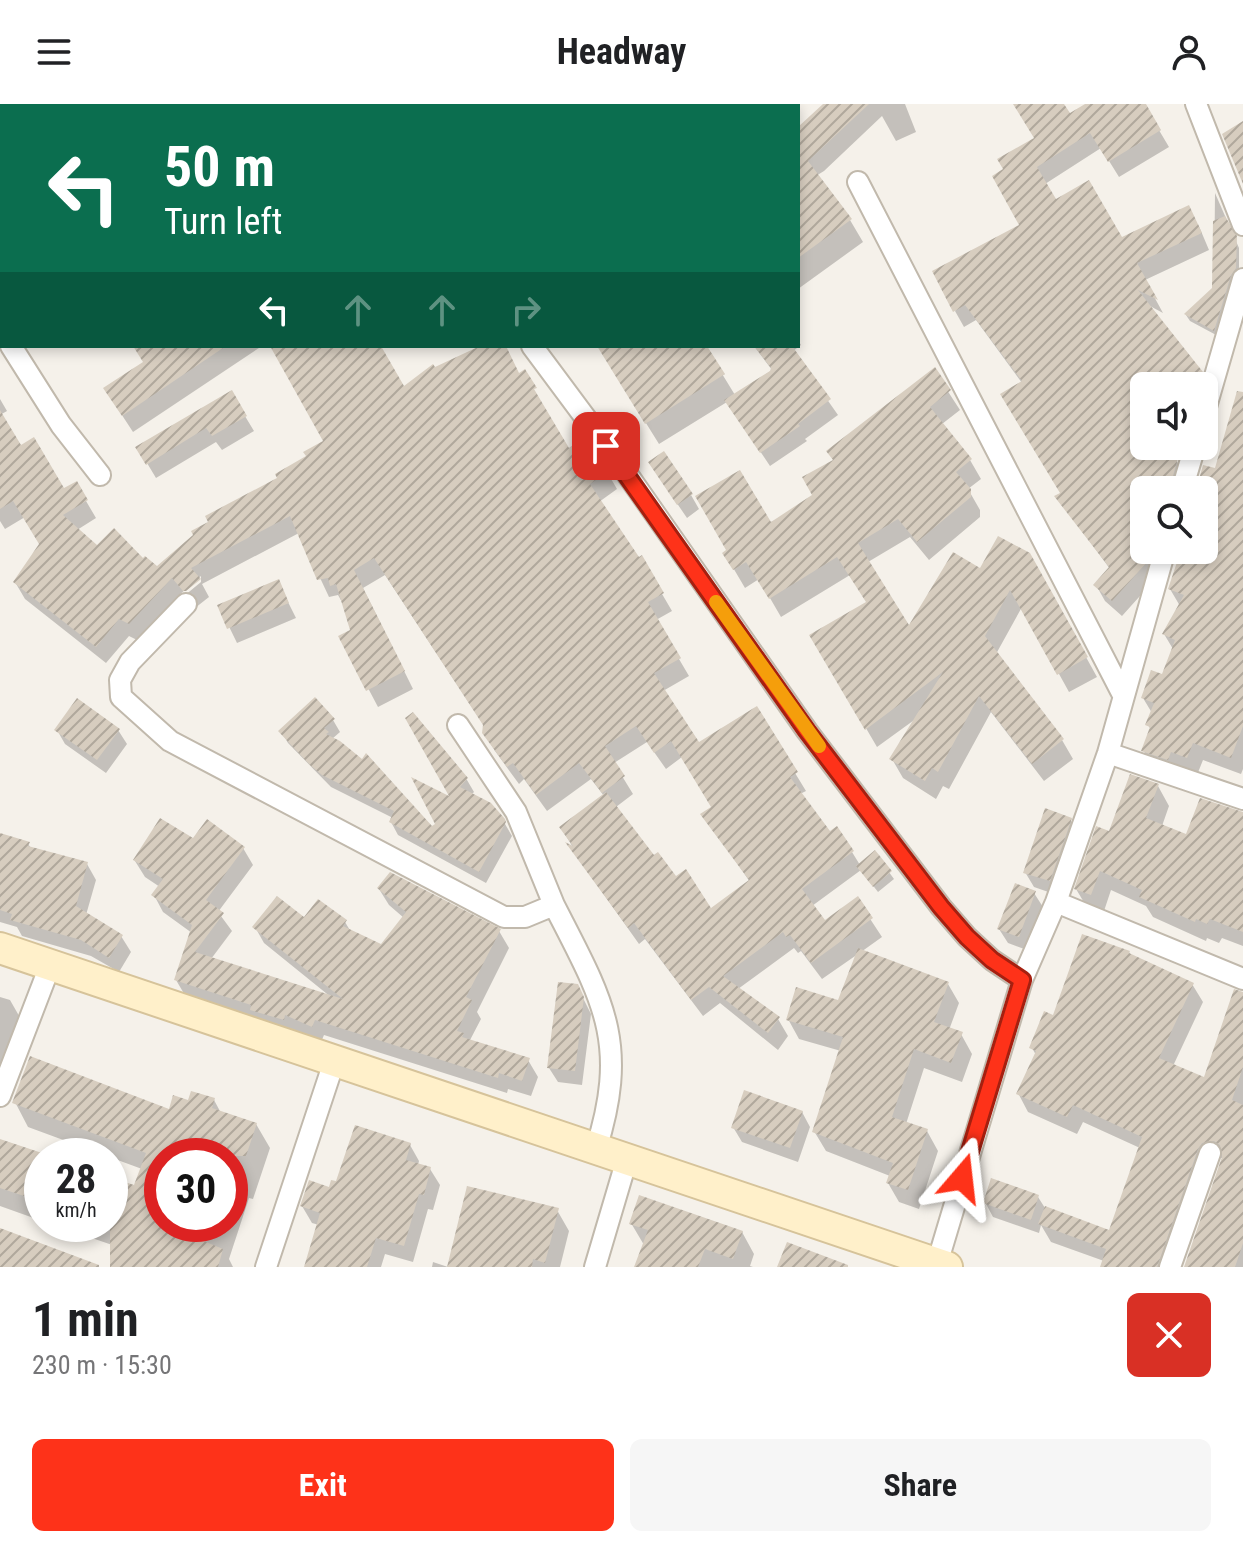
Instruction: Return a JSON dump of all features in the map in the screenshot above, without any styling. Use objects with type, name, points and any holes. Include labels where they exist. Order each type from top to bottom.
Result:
[{"type":"street","points":[[1196,104],[1243,225]]},
{"type":"street","points":[[858,182],[1123,695]]},
{"type":"street","points":[[1216,372],[1243,279]]},
{"type":"street","points":[[12,348],[61,425],[100,475]]},
{"type":"street","points":[[533,348],[625,471],[807,731],[941,907],[992,960],[1022,980]]},
{"type":"street","points":[[0,948],[940,1266],[1022,980],[1056,902],[1108,753],[1161,564]]},
{"type":"street","points":[[186,604],[130,662],[120,680],[121,697],[170,741],[504,917],[525,917],[554,905]]},
{"type":"street","points":[[458,725],[516,812],[554,905],[598,993],[611,1036],[611,1071],[605,1121],[596,1149]]},
{"type":"street","points":[[1108,753],[1243,799]]},
{"type":"street","points":[[1056,902],[1243,979]]},
{"type":"street","points":[[0,1096],[51,963]]},
{"type":"street","points":[[266,1267],[334,1062]]},
{"type":"street","points":[[1170,1267],[1210,1153]]},
{"type":"street","points":[[595,1267],[627,1159]]},
{"type":"building","points":[[823,104],[869,104],[808,161],[852,219],[800,257],[800,125]]},
{"type":"building","points":[[1013,104],[1064,104],[1070,113],[1085,104],[1146,104],[1161,130],[1108,162],[1090,133],[1037,167],[1056,199],[1089,180],[1122,237],[1189,205],[1202,233],[1137,263],[1158,300],[1138,290],[1203,372],[1130,372],[1130,460],[1177,460],[1173,476],[1130,476],[1130,564],[1145,564],[1112,601],[1093,585],[1109,567],[1054,496],[1060,493],[1000,394],[1022,381],[965,305],[953,312],[932,271],[1019,225],[992,176],[1003,169],[997,159],[1034,138]]},
{"type":"building","points":[[1243,121],[1243,184],[1222,134]]},
{"type":"building","points":[[1225,216],[1237,236],[1236,268],[1231,275],[1214,331],[1184,314],[1212,288],[1213,221]]},
{"type":"building","points":[[134,348],[223,348],[122,416],[103,388],[143,362]]},
{"type":"building","points":[[271,348],[382,348],[404,386],[433,364],[435,367],[476,348],[507,348],[519,373],[525,369],[537,388],[534,389],[569,448],[584,437],[609,471],[590,484],[639,557],[642,555],[664,593],[648,602],[681,658],[654,673],[699,742],[757,706],[798,772],[790,777],[830,831],[837,826],[854,851],[802,889],[825,920],[858,896],[873,918],[811,963],[790,935],[786,937],[783,932],[723,976],[780,1017],[768,1033],[709,987],[691,1000],[634,923],[628,928],[565,842],[573,846],[559,827],[606,792],[654,855],[658,852],[676,876],[686,869],[711,908],[749,880],[700,814],[711,807],[671,741],[654,753],[636,726],[605,746],[625,776],[602,793],[579,763],[536,795],[513,763],[507,767],[482,733],[483,725],[374,558],[354,570],[405,671],[366,691],[338,636],[350,630],[336,584],[330,586],[328,578],[317,580],[290,516],[191,568],[201,579],[186,591],[172,578],[129,624],[119,619],[96,647],[13,582],[39,544],[13,501],[0,509],[0,410],[21,445],[34,437],[64,488],[77,481],[88,500],[63,515],[97,545],[114,528],[143,558],[145,556],[157,566],[193,535],[191,531],[208,522],[205,516],[277,478],[275,474],[306,456],[303,452],[323,441]]},
{"type":"building","points":[[598,348],[708,348],[725,374],[645,424]]},
{"type":"building","points":[[756,348],[793,348],[831,399],[798,424],[800,426],[760,453],[724,400],[771,368]]},
{"type":"building","points":[[935,367],[951,390],[930,407],[972,459],[956,472],[971,489],[971,497],[917,542],[898,519],[858,543],[909,625],[953,552],[980,568],[998,536],[1030,553],[1088,657],[1057,675],[1010,590],[985,636],[1064,739],[1032,764],[979,696],[938,772],[932,768],[925,781],[889,759],[943,672],[865,730],[809,635],[866,602],[837,557],[769,599],[746,562],[733,570],[722,553],[726,550],[695,496],[740,470],[771,522],[812,495],[802,477],[833,460],[826,451]]},
{"type":"building","points":[[232,390],[247,416],[212,436],[206,428],[146,465],[135,447]]},
{"type":"building","points":[[1237,391],[1243,392],[1243,726],[1231,758],[1193,743],[1187,758],[1171,752],[1168,760],[1141,751],[1150,727],[1145,725],[1154,703],[1141,698],[1151,670],[1162,674],[1175,640],[1162,634],[1184,595],[1168,589],[1176,564],[1218,564],[1218,476],[1200,476],[1203,465],[1215,468]]},
{"type":"building","points":[[664,451],[693,494],[677,505],[648,462]]},
{"type":"building","points":[[279,579],[289,603],[227,629],[217,605]]},
{"type":"building","points":[[315,697],[335,719],[324,728],[329,732],[326,734],[362,759],[366,753],[432,826],[435,824],[411,777],[449,796],[405,718],[413,712],[468,778],[460,787],[491,803],[505,819],[479,872],[389,822],[394,811],[322,775],[278,731]]},
{"type":"building","points":[[77,698],[120,729],[97,760],[54,730]]},
{"type":"building","points":[[1130,774],[1159,784],[1146,818],[1186,834],[1200,798],[1243,812],[1243,932],[1210,919],[1207,924],[1196,919],[1195,922],[1139,897],[1142,890],[1100,871],[1091,895],[1074,889],[1096,826],[1109,831]]},
{"type":"building","points":[[1045,808],[1072,818],[1050,881],[1023,873]]},
{"type":"building","points":[[160,818],[193,838],[207,819],[245,847],[206,900],[224,913],[195,952],[343,999],[252,927],[277,896],[304,917],[318,899],[347,920],[343,926],[381,944],[406,912],[377,888],[390,872],[501,929],[466,997],[472,1000],[457,1031],[464,1033],[462,1037],[530,1058],[522,1081],[499,1073],[498,1078],[315,1020],[312,1027],[285,1015],[284,1020],[250,1010],[251,1005],[174,980],[192,925],[151,895],[163,879],[133,860]]},
{"type":"building","points":[[0,833],[30,842],[28,846],[88,862],[76,906],[123,935],[109,958],[81,940],[10,920],[12,914],[0,910]]},
{"type":"building","points":[[875,850],[892,871],[873,887],[856,866]]},
{"type":"building","points":[[1015,883],[1036,891],[1019,937],[997,929]]},
{"type":"building","points":[[1082,934],[1130,951],[1194,983],[1159,1058],[1204,1077],[1234,989],[1243,992],[1243,1067],[1232,1100],[1243,1105],[1243,1243],[1235,1267],[1184,1267],[1222,1157],[1220,1145],[1214,1141],[1202,1143],[1198,1149],[1157,1267],[1100,1267],[1106,1249],[1038,1224],[1045,1206],[1109,1230],[1142,1137],[1073,1105],[1067,1117],[1016,1094],[1036,1051],[1029,1048],[1044,1011],[1053,1015]]},
{"type":"building","points":[[858,948],[949,982],[934,1022],[963,1032],[951,1063],[914,1049],[892,1117],[928,1129],[908,1190],[886,1183],[893,1163],[812,1132],[843,1037],[786,1020],[796,987],[838,1000]]},
{"type":"building","points":[[558,982],[578,984],[584,997],[575,1071],[547,1068]]},
{"type":"building","points":[[30,1056],[169,1109],[173,1095],[188,1100],[191,1091],[215,1098],[212,1108],[257,1123],[248,1150],[248,1138],[144,1138],[144,1152],[128,1146],[128,1138],[106,1138],[12,1103]]},
{"type":"building","points":[[744,1090],[803,1111],[790,1148],[731,1128]]},
{"type":"building","points":[[355,1125],[411,1143],[406,1160],[431,1167],[424,1195],[419,1194],[404,1246],[376,1238],[367,1267],[304,1267],[320,1213],[300,1206],[309,1180],[329,1187],[331,1180],[336,1181]]},
{"type":"building","points":[[0,1139],[24,1147],[24,1196],[0,1188]]},
{"type":"building","points":[[144,1158],[144,1242],[206,1242],[223,1249],[218,1267],[110,1267],[110,1242],[128,1242],[128,1183],[134,1185]]},
{"type":"building","points":[[991,1178],[1039,1195],[1031,1220],[983,1203]]},
{"type":"building","points":[[467,1186],[559,1208],[545,1263],[533,1259],[532,1267],[447,1267]]},
{"type":"building","points":[[639,1195],[743,1231],[733,1259],[705,1249],[698,1267],[634,1267],[648,1230],[629,1224]]},
{"type":"building","points":[[0,1228],[24,1237],[24,1242],[37,1242],[99,1265],[99,1267],[0,1267]]},
{"type":"building","points":[[787,1242],[848,1265],[848,1267],[777,1267]]},
{"type":"slow traffic","points":[[716,602],[819,746]]},
{"type":"route","points":[[606,446],[807,731],[941,907],[992,960],[1022,980],[962,1178]]}]
